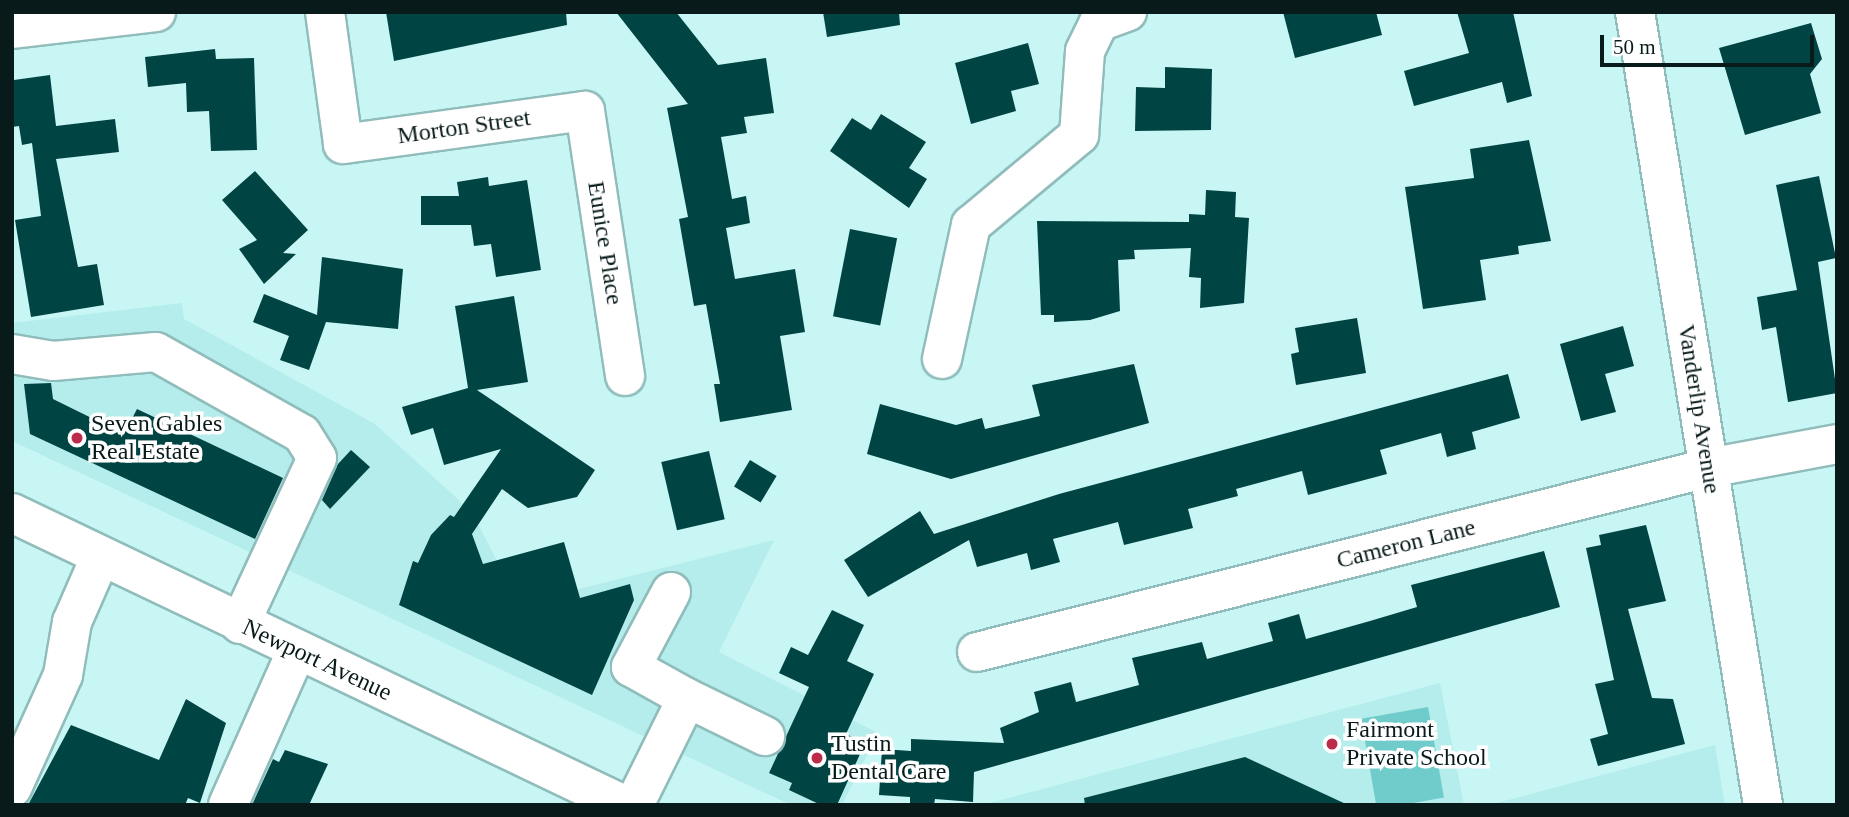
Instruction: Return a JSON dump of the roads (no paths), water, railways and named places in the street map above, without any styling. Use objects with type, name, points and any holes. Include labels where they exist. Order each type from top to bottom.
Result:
[{"type":"street","points":[[12,29],[156,12]]},
{"type":"street","name":"Morton Street","points":[[325,12],[343,144],[585,111]]},
{"type":"street","points":[[942,359],[971,225],[1079,135],[1085,51],[1099,22],[1127,12]]},
{"type":"street","name":"Vanderlip Avenue","points":[[1635,12],[1763,805]]},
{"type":"street","name":"Eunice Place","points":[[585,111],[625,376]]},
{"type":"street","points":[[12,354],[53,360],[156,352],[302,433],[317,458],[240,624]]},
{"type":"street","name":"Cameron Lane","points":[[977,652],[1708,468],[1837,444]]},
{"type":"street","name":"Newport Avenue","points":[[12,513],[600,800]]},
{"type":"street","points":[[12,788],[63,675],[72,622],[100,558]]},
{"type":"street","points":[[671,592],[631,667],[765,736]]},
{"type":"street","points":[[228,805],[297,650]]},
{"type":"street","points":[[634,805],[687,698]]},
{"type":"place","name":"Seven Gables Real Estate","points":[[77,438]]},
{"type":"place","name":"Fairmont Private School","points":[[1332,744]]},
{"type":"place","name":"Tustin Dental Care","points":[[817,758]]}]
